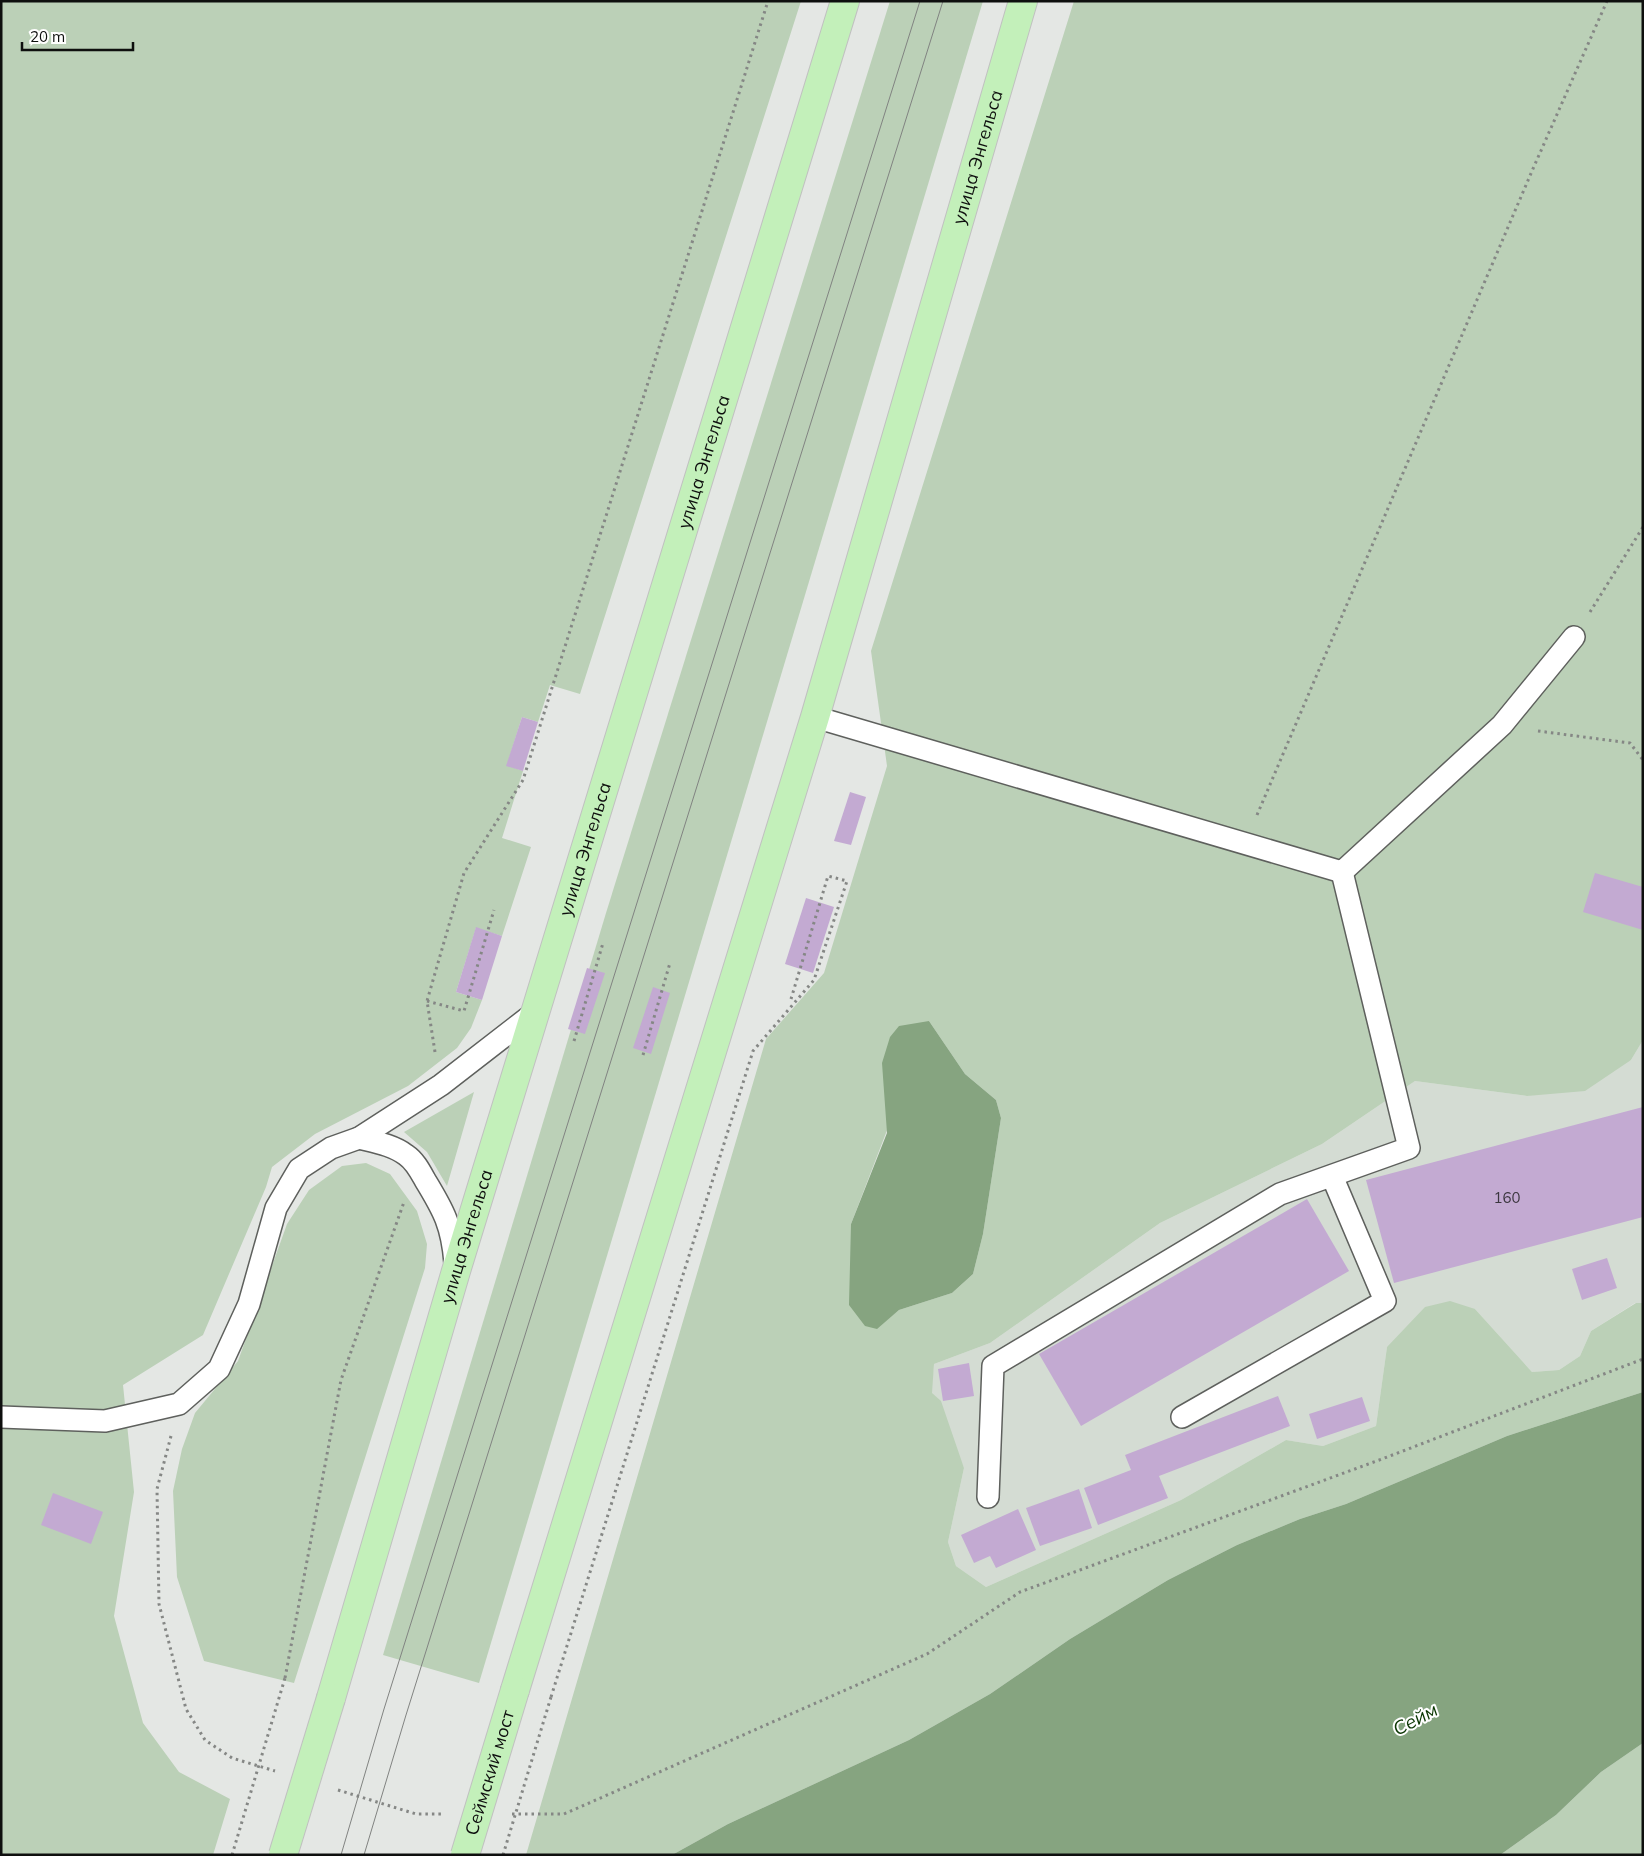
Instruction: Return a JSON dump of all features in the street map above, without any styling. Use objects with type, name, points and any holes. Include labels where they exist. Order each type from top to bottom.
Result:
[{"type":"main road","name":"улица Энгельса","points":[[283,1855],[534,1013],[846,1]]},
{"type":"main road","name":"улица Энгельса","points":[[515,1690],[815,717],[1023,1]]},
{"type":"main road","name":"Сеймский мост","points":[[465,1855],[515,1690]]},
{"type":"lane","points":[[1342,872],[1502,725],[1574,637]]},
{"type":"lane","points":[[815,717],[1342,872]]},
{"type":"lane","points":[[988,1497],[993,1366],[1280,1194],[1409,1148],[1342,872]]},
{"type":"lane","points":[[1,1416],[105,1421],[179,1404],[219,1369],[249,1304],[276,1208],[299,1169],[331,1148],[359,1138],[441,1085],[534,1013]]},
{"type":"lane","points":[[359,1138],[396,1148],[408,1156],[417,1166],[443,1210],[453,1238],[456,1270]]},
{"type":"lane","points":[[1182,1417],[1385,1301],[1332,1176]]},
{"type":"path","points":[[441,1085],[427,1001],[464,873],[523,780],[768,1]]},
{"type":"path","points":[[1245,843],[1532,171],[1607,1]]},
{"type":"path","points":[[1574,637],[1643,527]]},
{"type":"path","points":[[1536,730],[1630,743],[1643,760]]},
{"type":"path","points":[[503,1855],[753,1051],[814,980],[847,881],[828,876],[791,999]]},
{"type":"path","points":[[427,1001],[464,1011],[494,910]]},
{"type":"path","points":[[574,1040],[604,943]]},
{"type":"path","points":[[643,1055],[670,963]]},
{"type":"path","points":[[232,1855],[285,1678],[341,1380],[417,1166]]},
{"type":"path","points":[[505,1814],[564,1814],[927,1654],[1020,1592],[1382,1459],[1643,1359]]},
{"type":"path","points":[[179,1404],[158,1490],[159,1604],[186,1709],[205,1740],[232,1758],[278,1772]]},
{"type":"path","points":[[333,1788],[416,1814],[445,1814]]},
{"type":"shaded area","points":[[1,1],[801,1],[580,694],[550,685],[538,722],[522,717],[507,765],[523,771],[502,838],[531,847],[502,936],[476,928],[456,992],[482,1000],[471,1028],[457,1048],[408,1086],[315,1134],[272,1167],[266,1187],[203,1335],[123,1385],[134,1492],[114,1616],[143,1723],[179,1772],[230,1799],[213,1855],[1,1855]]},
{"type":"shaded area","points":[[890,1],[983,1],[479,1683],[383,1655],[606,913]]},
{"type":"shaded area","points":[[1074,1],[1643,1],[1643,1040],[1631,1060],[1585,1091],[1527,1096],[1415,1081],[1322,1144],[1160,1223],[990,1343],[934,1364],[932,1393],[941,1401],[964,1468],[948,1542],[956,1566],[986,1587],[1181,1500],[1286,1440],[1323,1446],[1376,1426],[1387,1347],[1425,1307],[1450,1301],[1475,1309],[1532,1372],[1559,1370],[1580,1356],[1591,1331],[1636,1303],[1643,1303],[1643,1392],[1507,1436],[1346,1504],[1300,1519],[1237,1545],[1168,1580],[1070,1639],[990,1694],[909,1740],[728,1824],[672,1855],[526,1855],[766,1039],[824,973],[887,766],[871,651]],"holes":[[[929,1021],[965,1074],[996,1100],[1001,1118],[983,1234],[973,1274],[952,1293],[899,1310],[877,1328],[851,1224]]]},
{"type":"shaded area","points":[[1643,1040],[1643,1303],[1635,1303],[1591,1331],[1580,1356],[1559,1370],[1532,1372],[1475,1309],[1387,1347],[1376,1426],[1323,1446],[1286,1440],[1181,1500],[986,1587],[956,1566],[948,1542],[964,1468],[931,1393],[934,1364],[990,1343],[1160,1223],[1322,1144],[1415,1081],[1527,1096],[1631,1060]]},
{"type":"shaded area","points":[[474,1092],[447,1186],[427,1152],[404,1132]]},
{"type":"shaded area","points":[[366,1163],[390,1174],[417,1211],[427,1244],[425,1268],[294,1683],[204,1661],[177,1577],[173,1491],[182,1449],[195,1413],[238,1361],[287,1224],[309,1190],[342,1166]]},
{"type":"shaded area","points":[[1643,1743],[1643,1855],[1500,1855],[1556,1815],[1601,1772]]},
{"type":"water","points":[[929,1021],[965,1074],[996,1100],[1001,1118],[983,1234],[973,1274],[952,1293],[899,1310],[877,1329],[865,1326],[849,1305],[851,1224],[887,1133],[882,1063],[890,1037],[899,1026]]},
{"type":"water","name":"Сейм","points":[[1643,1392],[1643,1743],[1601,1772],[1556,1815],[1500,1855],[672,1855],[728,1824],[909,1740],[990,1694],[1070,1639],[1168,1580],[1237,1545],[1300,1519],[1346,1504],[1507,1436]]},
{"type":"building","points":[[522,717],[538,722],[523,771],[506,766]]},
{"type":"building","points":[[850,792],[866,797],[851,845],[834,841]]},
{"type":"building","points":[[1595,873],[1643,887],[1643,930],[1583,912]]},
{"type":"building","points":[[806,898],[834,907],[813,973],[785,964]]},
{"type":"building","points":[[476,927],[502,936],[482,1000],[456,992]]},
{"type":"building","points":[[587,968],[605,973],[585,1034],[568,1029]]},
{"type":"building","points":[[653,987],[670,993],[651,1054],[633,1048]]},
{"type":"building","points":[[1643,1107],[1643,1217],[1394,1283],[1366,1180]]},
{"type":"building","points":[[1307,1199],[1349,1271],[1081,1426],[1039,1354]]},
{"type":"building","points":[[1607,1258],[1617,1288],[1582,1300],[1572,1269]]},
{"type":"building","points":[[969,1363],[974,1396],[943,1401],[938,1369]]},
{"type":"building","points":[[1278,1396],[1290,1426],[1159,1476],[1168,1498],[1098,1525],[1084,1488],[1131,1470],[1125,1455]]},
{"type":"building","points":[[1362,1397],[1370,1421],[1317,1439],[1309,1414]]},
{"type":"building","points":[[1079,1489],[1092,1528],[1040,1546],[1026,1508]]},
{"type":"building","points":[[53,1493],[103,1512],[91,1544],[41,1525]]},
{"type":"building","points":[[1018,1509],[1036,1550],[996,1568],[990,1556],[974,1563],[961,1535]]},
{"type":"tram line","points":[[341,1855],[384,1709],[920,1]]},
{"type":"tram line","points":[[364,1855],[406,1715],[943,1]]}]
